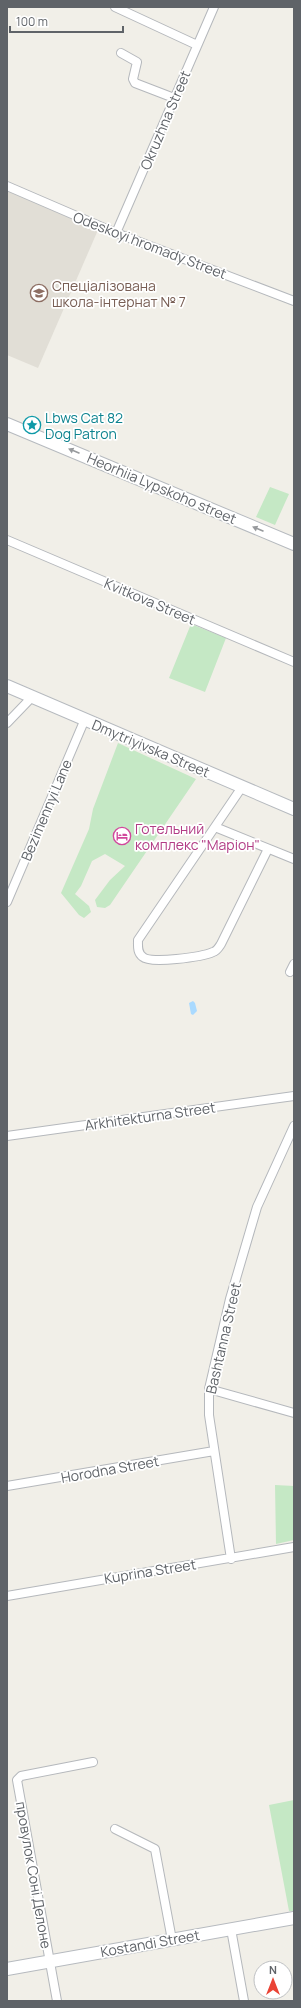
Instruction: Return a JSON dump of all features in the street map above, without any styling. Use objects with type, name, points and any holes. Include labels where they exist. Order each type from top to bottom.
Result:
[{"type":"street","points":[[115,7],[197,44]]},
{"type":"street","name":"Okruzhna Street","points":[[116,233],[214,7]]},
{"type":"street","points":[[121,53],[137,62],[133,80],[134,83],[174,98]]},
{"type":"street","name":"Odeskoyi hromady Street","points":[[7,186],[116,233],[294,300]]},
{"type":"street","name":"Heorhiia Lypskoho street","points":[[7,424],[294,544]]},
{"type":"street","name":"Kvitkova Street","points":[[7,540],[294,662]]},
{"type":"street","name":"Dmytriyivska Street","points":[[7,686],[294,809]]},
{"type":"street","points":[[7,723],[32,697]]},
{"type":"street","name":"Bezimennyi Lane","points":[[7,902],[85,719]]},
{"type":"street","points":[[242,787],[138,940],[138,951],[142,957],[149,961],[206,954],[216,950],[221,944],[268,849]]},
{"type":"street","points":[[215,827],[294,859]]},
{"type":"street","name":"Arkhitekturna Street","points":[[7,1136],[294,1096]]},
{"type":"street","name":"Bashtanna Street","points":[[231,1559],[209,1415],[208,1389],[230,1299],[257,1207],[294,1126]]},
{"type":"street","points":[[208,1389],[294,1413]]},
{"type":"street","name":"Horodna Street","points":[[7,1486],[214,1451]]},
{"type":"street","name":"Kuprina Street","points":[[7,1596],[130,1574],[231,1559],[294,1547]]},
{"type":"street","name":"провулок Соні Делоне","points":[[57,2001],[17,1780],[21,1776],[93,1762]]},
{"type":"street","points":[[115,1829],[155,1849],[172,1940]]},
{"type":"street","name":"Kostandi Street","points":[[7,1969],[294,1918]]},
{"type":"street","points":[[231,1929],[244,2001]]},
{"type":"shaded area","name":"Спеціалізована школа-інтернат № 7","points":[[7,191],[98,230],[38,368],[7,355]]},
{"type":"green space","points":[[270,487],[289,494],[275,525],[256,517]]},
{"type":"green space","points":[[191,624],[226,638],[205,692],[169,678]]},
{"type":"green space","points":[[118,743],[196,779],[110,905],[105,908],[97,907],[95,900],[110,880],[125,866],[105,854],[92,861],[81,886],[75,894],[89,906],[91,912],[84,918],[79,915],[61,893],[89,829],[93,809]]},
{"type":"green space","points":[[275,1485],[294,1486],[294,1540],[276,1544]]},
{"type":"green space","points":[[294,1800],[294,1911],[289,1911],[269,1805]]},
{"type":"water","points":[[193,1001],[197,1011],[193,1015],[191,1014],[189,1003]]},
{"type":"place","name":"Спеціалізована школа-інтернат № 7","points":[[39,293]]},
{"type":"place","name":"Lbws Cat 82 Dog Patron","points":[[32,425]]},
{"type":"place","name":"Готельний комплекс \"Маріон\"","points":[[122,836]]}]
